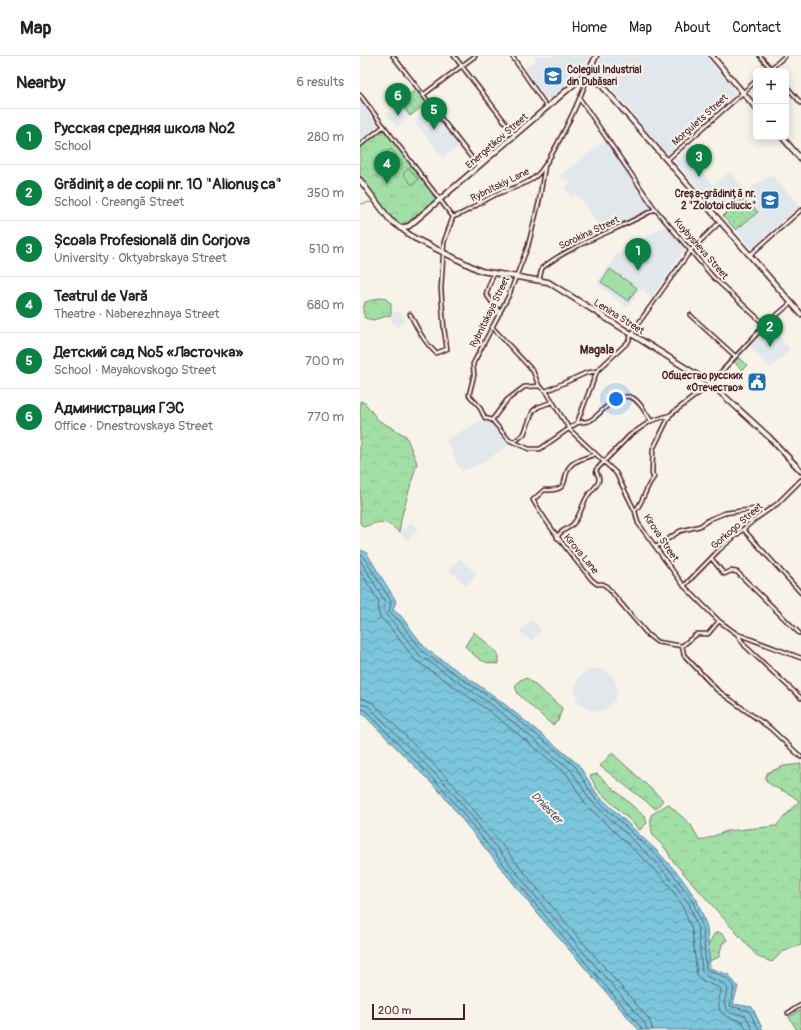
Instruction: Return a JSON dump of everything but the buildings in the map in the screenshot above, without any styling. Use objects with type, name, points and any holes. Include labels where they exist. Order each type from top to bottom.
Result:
[{"type":"street","points":[[393,56],[479,167]]},
{"type":"street","points":[[454,56],[515,135]]},
{"type":"street","points":[[423,95],[475,56]]},
{"type":"street","points":[[512,56],[548,107]]},
{"type":"street","name":"Energetikov Street","points":[[400,228],[409,226],[548,107],[589,71],[596,56]]},
{"type":"street","points":[[712,56],[753,105]]},
{"type":"street","points":[[760,56],[770,68]]},
{"type":"street","points":[[774,68],[785,56]]},
{"type":"street","points":[[589,71],[801,314]]},
{"type":"street","name":"Rybnitskiy Lane","points":[[453,217],[495,194],[529,180],[537,175],[567,124],[586,83],[589,71]]},
{"type":"street","name":"Morgulets Street","points":[[667,160],[753,83]]},
{"type":"street","points":[[789,89],[801,103]]},
{"type":"street","points":[[360,95],[453,217],[447,233],[443,251],[442,312],[448,347],[445,351],[436,353],[426,344],[410,314]]},
{"type":"street","name":"Kuybysheva Street","points":[[579,98],[655,209],[722,286],[764,325]]},
{"type":"street","points":[[360,145],[384,126]]},
{"type":"street","points":[[785,140],[801,159]]},
{"type":"street","name":"Rybnitskaya Street","points":[[492,420],[485,418],[479,406],[469,393],[474,375],[473,364],[500,313],[516,278],[528,246],[539,202],[545,162]]},
{"type":"street","name":"Lenina Street","points":[[360,180],[383,211],[400,228],[414,238],[443,251],[471,268],[493,274],[540,280],[553,284],[710,383],[769,437],[801,471]]},
{"type":"street","name":"Sorokina Street","points":[[540,280],[542,268],[554,259],[655,209]]},
{"type":"street","points":[[750,255],[801,210]]},
{"type":"street","points":[[539,386],[524,387],[508,400],[492,420],[507,438],[529,449],[540,449],[570,430],[577,423],[597,371],[618,353],[628,342],[632,334],[691,250],[721,221]]},
{"type":"street","points":[[493,274],[486,294],[500,313]]},
{"type":"street","points":[[556,538],[559,533],[570,527],[578,519],[585,505],[585,499],[597,484],[599,478],[596,470],[630,435],[651,421],[670,415],[708,386],[764,325],[791,303]]},
{"type":"street","points":[[690,315],[734,356]]},
{"type":"street","points":[[492,327],[533,371],[539,386],[546,391],[586,373],[597,371]]},
{"type":"street","name":"Kirova Street","points":[[546,391],[570,430],[616,473],[635,511],[638,523],[684,586],[719,621],[737,634],[745,646],[801,698]]},
{"type":"street","points":[[577,423],[593,419],[623,395],[633,398],[651,421]]},
{"type":"street","points":[[514,442],[524,434],[533,411],[538,407],[552,402]]},
{"type":"street","points":[[635,511],[641,504],[647,487],[654,478],[652,474],[653,449],[670,415]]},
{"type":"street","name":"Kirova Lane","points":[[594,454],[576,461],[571,466],[562,486],[556,490],[544,490],[533,500],[556,538],[592,580],[597,584],[603,584],[607,587],[648,636],[657,642],[682,646]]},
{"type":"street","name":"Gorkogo Street","points":[[684,586],[712,559],[719,550],[764,512],[777,504],[801,480]]},
{"type":"street","points":[[656,547],[680,531],[700,526],[710,519],[724,513],[756,509],[764,512]]},
{"type":"street","points":[[743,529],[801,593]]},
{"type":"street","points":[[712,559],[724,574],[731,571],[737,572],[799,633]]},
{"type":"street","points":[[719,621],[708,634],[697,634],[682,646],[684,655],[717,690],[770,728],[801,757]]},
{"type":"street","points":[[737,634],[801,658]]},
{"type":"street","points":[[788,1012],[801,1005]]},
{"type":"shaded area","name":"Colegiul Industrial din Dubăsari","points":[[536,56],[590,56],[583,69],[573,80],[548,101],[524,68],[535,61]]},
{"type":"shaded area","points":[[600,56],[706,56],[737,93],[706,124],[670,155],[667,155],[595,68]]},
{"type":"shaded area","points":[[360,99],[380,124],[360,141]]},
{"type":"shaded area","points":[[400,103],[410,116],[397,127],[386,114]]},
{"type":"shaded area","points":[[430,108],[459,146],[443,158],[414,121]]},
{"type":"shaded area","points":[[606,140],[653,209],[602,234],[590,211],[576,194],[572,197],[565,188],[571,182],[559,176]]},
{"type":"shaded area","points":[[690,147],[701,161],[697,165],[713,185],[730,172],[744,189],[744,191],[721,213],[675,161]]},
{"type":"shaded area","name":"Creșa-grădiniță nr. 2 \"Zolotoi cliucic\"","points":[[772,175],[800,206],[752,248],[736,230],[758,212],[742,196],[756,184]]},
{"type":"shaded area","points":[[666,225],[686,248],[651,298],[642,288],[627,308],[598,284],[598,281],[614,259],[613,257]]},
{"type":"shaded area","points":[[395,312],[400,312],[406,320],[398,327],[389,318]]},
{"type":"shaded area","points":[[769,326],[790,349],[771,368],[749,346]]},
{"type":"shaded area","points":[[491,421],[509,445],[481,464],[461,471],[446,440],[478,422]]},
{"type":"shaded area","points":[[411,523],[419,530],[407,540],[399,532]]},
{"type":"shaded area","points":[[459,558],[477,574],[467,586],[449,570]]},
{"type":"shaded area","points":[[531,619],[542,630],[531,641],[520,632]]},
{"type":"shaded area","points":[[596,669],[611,675],[617,690],[611,705],[596,711],[581,705],[575,690],[581,675]]},
{"type":"green space","points":[[416,90],[427,103],[410,116],[399,101]]},
{"type":"green space","points":[[385,130],[437,197],[437,200],[408,223],[402,224],[394,221],[360,178],[360,147],[381,131]]},
{"type":"green space","points":[[391,149],[403,164],[394,171],[382,156]]},
{"type":"green space","points":[[409,168],[418,180],[412,185],[403,174]]},
{"type":"green space","points":[[742,198],[758,212],[736,230],[723,216]]},
{"type":"green space","points":[[610,269],[637,288],[628,301],[601,282]]},
{"type":"green space","points":[[383,297],[391,303],[391,315],[373,320],[365,318],[363,311],[365,302]]},
{"type":"green space","points":[[739,357],[747,365],[742,370],[734,362]]},
{"type":"green space","points":[[360,401],[365,403],[378,420],[406,436],[417,463],[402,515],[399,532],[390,525],[382,522],[363,527],[360,523]]},
{"type":"green space","points":[[474,632],[498,653],[498,664],[488,663],[480,659],[465,646]]},
{"type":"green space","points":[[527,678],[562,708],[558,721],[552,725],[518,694],[515,686],[520,680]]},
{"type":"green space","points":[[612,753],[663,800],[656,809],[600,766]]},
{"type":"green space","points":[[801,764],[801,945],[782,952],[772,962],[758,957],[671,859],[652,832],[651,815],[668,804],[691,825],[700,841],[727,831],[776,826],[799,801],[790,794],[768,783],[765,779],[767,773],[784,766]]},
{"type":"green space","points":[[597,774],[645,817],[647,823],[640,830],[597,789],[590,776]]},
{"type":"green space","points":[[718,932],[724,935],[727,940],[722,944],[719,957],[709,961],[708,946],[714,934]]},
{"type":"green space","points":[[801,1010],[801,1030],[797,1030],[789,1017]]},
{"type":"water","name":"Dniester","points":[[360,550],[366,552],[396,601],[393,610],[401,616],[426,649],[497,698],[578,764],[597,794],[659,853],[680,876],[697,900],[707,927],[710,968],[729,975],[738,987],[733,1004],[752,1007],[763,1030],[639,1030],[537,913],[441,793],[360,711]]},
{"type":"waterway","points":[[361,204],[372,202],[376,206]]},
{"type":"place","name":"Colegiul Industrial din Dubăsari","points":[[553,76]]},
{"type":"place","name":"Администрация ГЭС","points":[[398,116]]},
{"type":"place","name":"Детский сад №5 «Ласточка»","points":[[434,130]]},
{"type":"place","name":"Școala Profesională din Corjova","points":[[699,177]]},
{"type":"place","name":"Teatrul de Vară","points":[[387,184]]},
{"type":"place","name":"Creșa-grădiniță nr. 2 \"Zolotoi cliucic\"","points":[[770,200]]},
{"type":"place","name":"Русская средняя школа №2","points":[[638,271]]},
{"type":"place","name":"Grădinița de copii nr. 10 \"Alionușca\"","points":[[770,347]]},
{"type":"place","name":"Общество русских «Отечество»","points":[[757,382]]},
{"type":"district","name":"Magala","points":[[597,350]]}]
